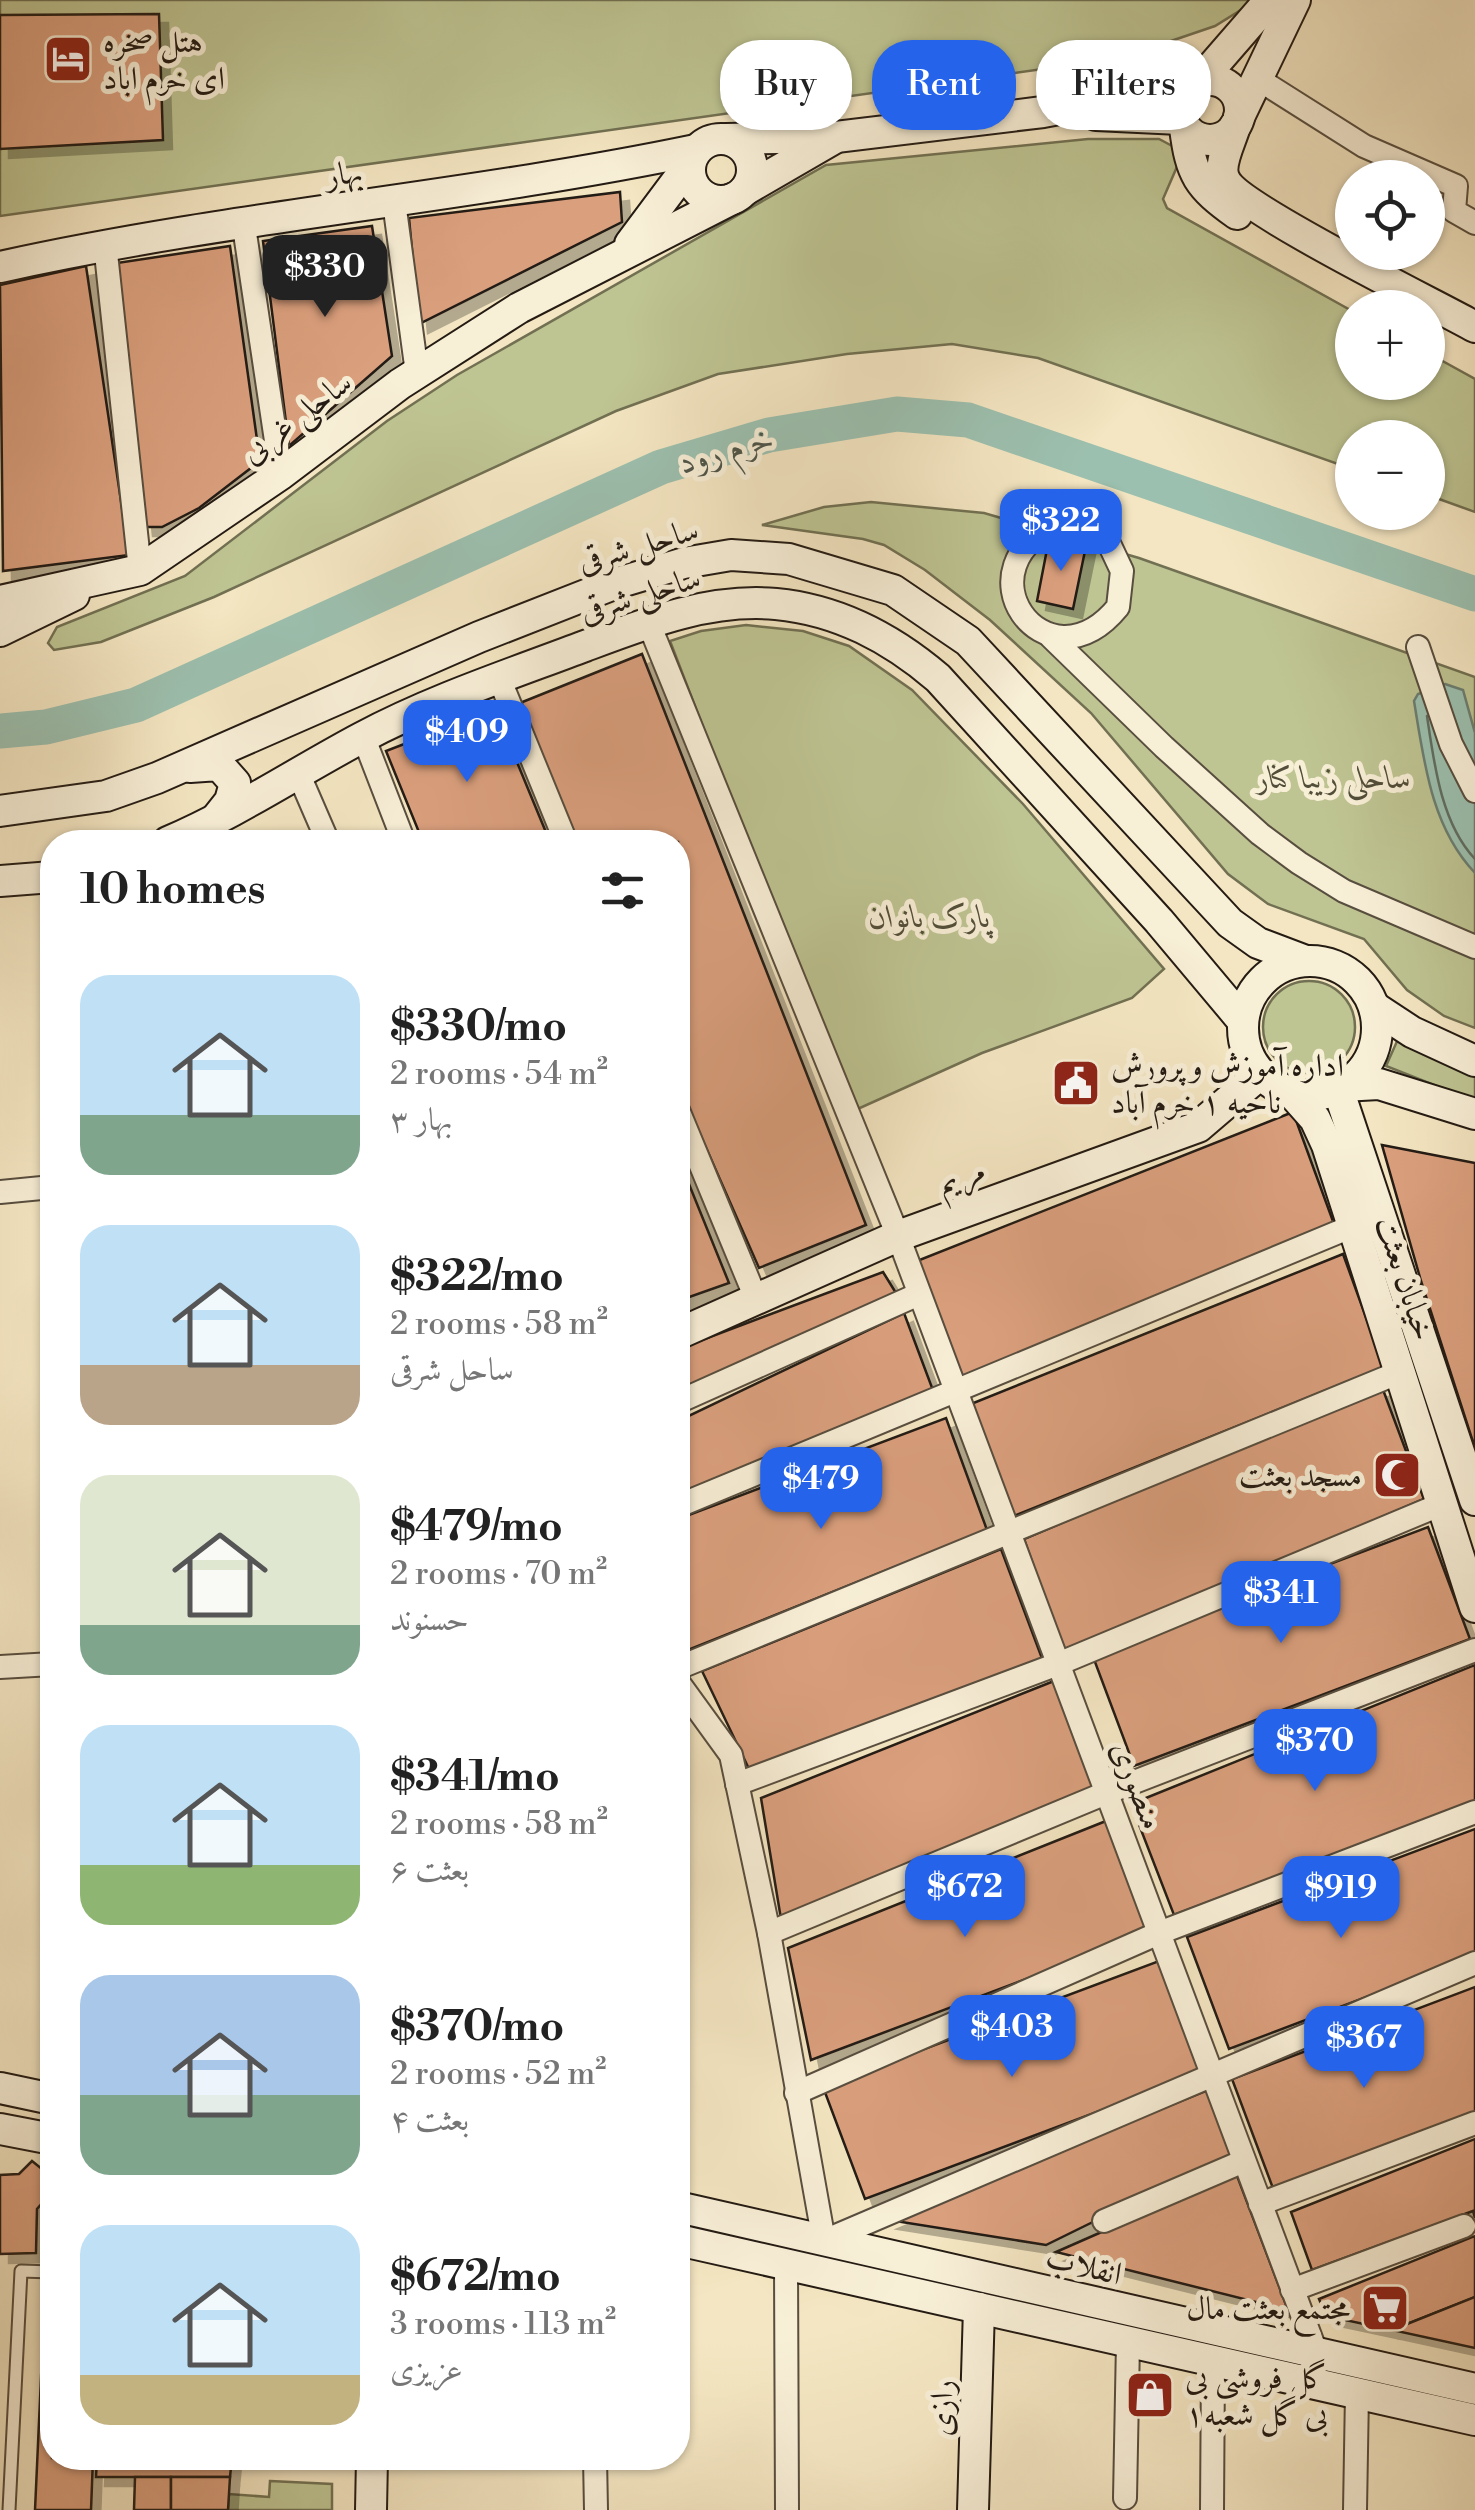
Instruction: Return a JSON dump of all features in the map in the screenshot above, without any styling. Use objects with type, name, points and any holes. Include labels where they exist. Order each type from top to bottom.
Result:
[{"type":"main road","points":[[1211,66],[1270,0]]},
{"type":"main road","points":[[1295,0],[1237,122],[1222,170],[1225,183],[1259,210],[1475,326]]},
{"type":"main road","points":[[1211,80],[1232,89],[1237,122]]},
{"type":"main road","points":[[621,254],[710,140],[836,138],[1036,113]]},
{"type":"main road","points":[[1194,130],[1210,140],[1237,122]]},
{"type":"main road","points":[[1183,130],[1190,166],[1200,184],[1224,204],[1372,290]]},
{"type":"main road","points":[[693,157],[691,181],[701,194],[716,201],[738,194],[752,174],[750,158],[740,145],[726,138]]},
{"type":"main road","name":"ساحلی غربی","points":[[0,600],[140,570],[280,474],[417,372],[518,308],[738,194],[836,138]]},
{"type":"main road","name":"بهار","points":[[0,267],[243,220],[394,202],[693,157]]},
{"type":"main road","points":[[618,166],[638,174],[648,187],[650,203],[644,226]]},
{"type":"main road","points":[[1445,331],[1475,348]]},
{"type":"main road","name":"ساحل شرقی","points":[[0,812],[106,796],[182,768],[479,637],[614,584],[684,563],[731,555],[789,559],[894,590],[968,641],[1230,923],[1258,943],[1303,960]]},
{"type":"main road","points":[[0,631],[105,578]]},
{"type":"main road","name":"ساحلی شرقی","points":[[195,830],[363,736],[499,678],[696,609],[776,604],[823,613],[870,630],[903,648],[970,710],[1242,1020]]},
{"type":"main road","points":[[270,730],[244,763],[246,776],[255,785],[294,777]]},
{"type":"main road","points":[[182,768],[219,765],[229,771],[234,783],[230,801],[215,820]]},
{"type":"main road","points":[[0,881],[40,878]]},
{"type":"main road","points":[[1340,1088],[1368,1062],[1376,1042],[1374,1007],[1362,984],[1345,969],[1325,961],[1303,960],[1281,966],[1262,979],[1249,998],[1242,1020],[1243,1039],[1260,1074],[1292,1093],[1308,1096],[1380,1084],[1475,1114]]},
{"type":"main road","points":[[1374,1007],[1412,1032],[1475,1061]]},
{"type":"main road","name":"مریم","points":[[690,1329],[898,1236],[1198,1126],[1260,1074]]},
{"type":"main road","name":"خیابان بعثت","points":[[1340,1088],[1475,1500]]},
{"type":"main road","name":"خیابان بعثت","points":[[1292,1093],[1315,1119],[1475,1607]]},
{"type":"main road","points":[[0,2088],[40,2096]]},
{"type":"main road","points":[[0,2129],[40,2137]]},
{"type":"main road","name":"انقلاب","points":[[690,2210],[824,2241],[1215,2347],[1357,2393],[1396,2387],[1475,2389]]},
{"type":"main road","name":"انقلاب","points":[[690,2243],[1128,2342],[1318,2357],[1475,2420]]},
{"type":"main road","name":"رازی","points":[[973,2510],[979,2308]]},
{"type":"main road","points":[[371,2510],[372,2470]]},
{"type":"street","points":[[1258,79],[1382,160]]},
{"type":"street","points":[[1445,183],[1456,186],[1454,211],[1475,223]]},
{"type":"street","points":[[394,202],[417,372]]},
{"type":"street","points":[[243,220],[280,474]]},
{"type":"street","points":[[104,244],[140,570]]},
{"type":"street","points":[[1064,521],[1029,539],[1013,566],[1010,583],[1032,624],[1164,747],[1299,864],[1344,891],[1475,947]]},
{"type":"street","points":[[1050,637],[1068,640],[1086,634],[1118,607],[1122,571],[1105,535]]},
{"type":"street","name":"منصوری","points":[[649,624],[898,1236],[1318,2357]]},
{"type":"street","points":[[1418,647],[1450,744],[1475,792]]},
{"type":"street","points":[[499,678],[561,830]]},
{"type":"street","points":[[363,736],[399,830]]},
{"type":"street","points":[[294,777],[322,830]]},
{"type":"street","points":[[690,1139],[757,1301]]},
{"type":"street","points":[[0,1192],[40,1189]]},
{"type":"street","points":[[690,1501],[1353,1226]]},
{"type":"street","points":[[690,1397],[919,1294]]},
{"type":"street","points":[[690,1663],[1400,1372]]},
{"type":"street","points":[[737,1784],[1058,1664],[1442,1504]]},
{"type":"street","points":[[769,1934],[1106,1792],[1475,1650]]},
{"type":"street","points":[[0,1667],[40,1665]]},
{"type":"street","points":[[690,1699],[731,1755],[769,1934],[824,2241],[1211,2072],[1475,1963]]},
{"type":"street","points":[[796,2093],[1159,1933],[1475,1812]]},
{"type":"street","points":[[1260,2204],[1475,2123]]},
{"type":"street","points":[[1104,2221],[1244,2160]]},
{"type":"street","points":[[1292,2290],[1464,2226]]},
{"type":"street","points":[[786,2265],[787,2510]]},
{"type":"street","points":[[1125,2498],[1128,2342]]},
{"type":"street","points":[[1212,2510],[1215,2347]]},
{"type":"street","points":[[1355,2510],[1357,2393]]},
{"type":"street","points":[[596,2470],[596,2510]]},
{"type":"lane","points":[[9,2510],[22,2271],[40,2272]]},
{"type":"green space","points":[[0,0],[1257,0],[1215,26],[1174,40],[1036,40],[1036,70],[1016,73],[1016,40],[872,40],[872,93],[852,96],[852,40],[720,40],[720,115],[0,216]]},
{"type":"green space","points":[[1088,139],[1159,139],[1176,148],[1179,162],[1163,199],[1167,208],[1335,302],[1335,400],[1445,400],[1445,362],[1475,379],[1475,512],[1445,501],[1445,420],[1335,420],[1335,463],[1038,358],[952,344],[847,354],[718,374],[616,411],[214,597],[101,642],[54,650],[48,643],[57,627],[185,576],[387,421],[457,375],[826,165]]},
{"type":"green space","name":"ساحلی زیبا کنار","points":[[871,502],[984,513],[1139,558],[1475,677],[1475,1028],[1444,1016],[1407,990],[1364,939],[1268,904],[1228,874],[1091,713],[990,620],[925,570],[884,545],[863,539],[762,525],[824,507]]},
{"type":"green space","name":"پارک بانوان","points":[[746,625],[803,631],[849,646],[912,690],[1023,804],[1164,969],[1132,998],[982,1053],[851,1112],[670,641],[701,631]]},
{"type":"green space","points":[[1309,981],[1327,984],[1342,994],[1352,1009],[1352,1045],[1342,1060],[1327,1070],[1309,1073],[1291,1070],[1276,1060],[1266,1045],[1263,1027],[1266,1009],[1276,994],[1291,984]]},
{"type":"green space","points":[[1398,1039],[1475,1070],[1475,1101],[1386,1066]]},
{"type":"green space","points":[[270,2481],[332,2484],[332,2510],[228,2510],[229,2494],[269,2497]]},
{"type":"water","points":[[1445,684],[1463,690],[1475,733],[1475,873],[1460,855],[1439,814],[1426,770],[1414,701],[1418,694]]},
{"type":"building","points":[[159,14],[163,140],[0,149],[0,15]]},
{"type":"building","points":[[620,192],[622,222],[419,324],[409,218]]},
{"type":"building","points":[[372,226],[392,356],[289,446],[263,241]]},
{"type":"building","points":[[230,246],[260,461],[199,508],[162,527],[144,527],[117,263]]},
{"type":"building","points":[[86,266],[129,555],[3,571],[0,285]]},
{"type":"building","points":[[1049,539],[1086,546],[1073,609],[1037,601]]},
{"type":"building","points":[[642,654],[866,1225],[759,1268],[690,1111],[690,830],[565,830],[510,707]]},
{"type":"building","points":[[495,709],[545,830],[418,830],[386,751]]},
{"type":"building","points":[[1293,1112],[1334,1224],[963,1381],[917,1261]]},
{"type":"building","points":[[1382,1145],[1475,1163],[1475,1448],[1421,1281]]},
{"type":"building","points":[[690,1187],[729,1283],[690,1297]]},
{"type":"building","points":[[1343,1254],[1384,1367],[1014,1516],[971,1404]]},
{"type":"building","points":[[883,1272],[896,1293],[690,1390],[690,1344]]},
{"type":"building","points":[[904,1313],[934,1393],[690,1492],[690,1415]]},
{"type":"building","points":[[1382,1387],[1424,1499],[1064,1653],[1024,1539]]},
{"type":"building","points":[[946,1418],[987,1530],[690,1649],[690,1514]]},
{"type":"building","points":[[1428,1527],[1470,1639],[1134,1766],[1092,1654]]},
{"type":"building","points":[[1001,1549],[1043,1661],[750,1771],[702,1671]]},
{"type":"building","points":[[1475,1665],[1475,1802],[1174,1915],[1131,1804]]},
{"type":"building","points":[[1054,1681],[1096,1793],[781,1919],[761,1798]]},
{"type":"building","points":[[1106,1821],[1148,1933],[811,2060],[788,1948]]},
{"type":"building","points":[[1475,1829],[1475,1956],[1229,2049],[1187,1937]]},
{"type":"building","points":[[1159,1961],[1201,2073],[865,2199],[823,2087]]},
{"type":"building","points":[[1475,1987],[1475,2115],[1274,2191],[1232,2079]]},
{"type":"building","points":[[1208,2090],[1233,2153],[1046,2245],[889,2220]]},
{"type":"building","points":[[1475,2139],[1475,2218],[1473,2211],[1312,2270],[1291,2212]]},
{"type":"building","points":[[32,2161],[40,2167],[36,2253],[0,2254],[0,2175],[19,2174]]},
{"type":"building","points":[[1236,2173],[1288,2310],[1056,2252]]},
{"type":"building","points":[[1475,2236],[1475,2297],[1392,2330],[1326,2316],[1319,2299]]},
{"type":"building","points":[[1475,2297],[1475,2348],[1392,2330]]},
{"type":"building","points":[[40,2400],[40,2470],[93,2470],[91,2510],[35,2510]]},
{"type":"building","points":[[96,2470],[231,2470],[230,2477],[96,2477]]},
{"type":"building","points":[[135,2477],[171,2477],[171,2510],[134,2510]]},
{"type":"building","points":[[171,2477],[230,2477],[228,2510],[171,2510]]},
{"type":"waterway","name":"خرم رود","points":[[0,731],[46,727],[136,705],[661,467],[769,435],[897,414],[968,420],[1475,594]]},
{"type":"place","name":"هتل صخره ای خرم اباد","points":[[68,59]]},
{"type":"place","name":"اداره آموزش و پرورش ناحیه ۱ خرم آباد","points":[[1076,1083]]},
{"type":"place","name":"مسجد بعثت","points":[[1397,1475]]},
{"type":"place","name":"مجتمع بعثت مال","points":[[1385,2308]]},
{"type":"place","name":"گل فروشی بی بی گل شعبه۱","points":[[1150,2395]]}]
